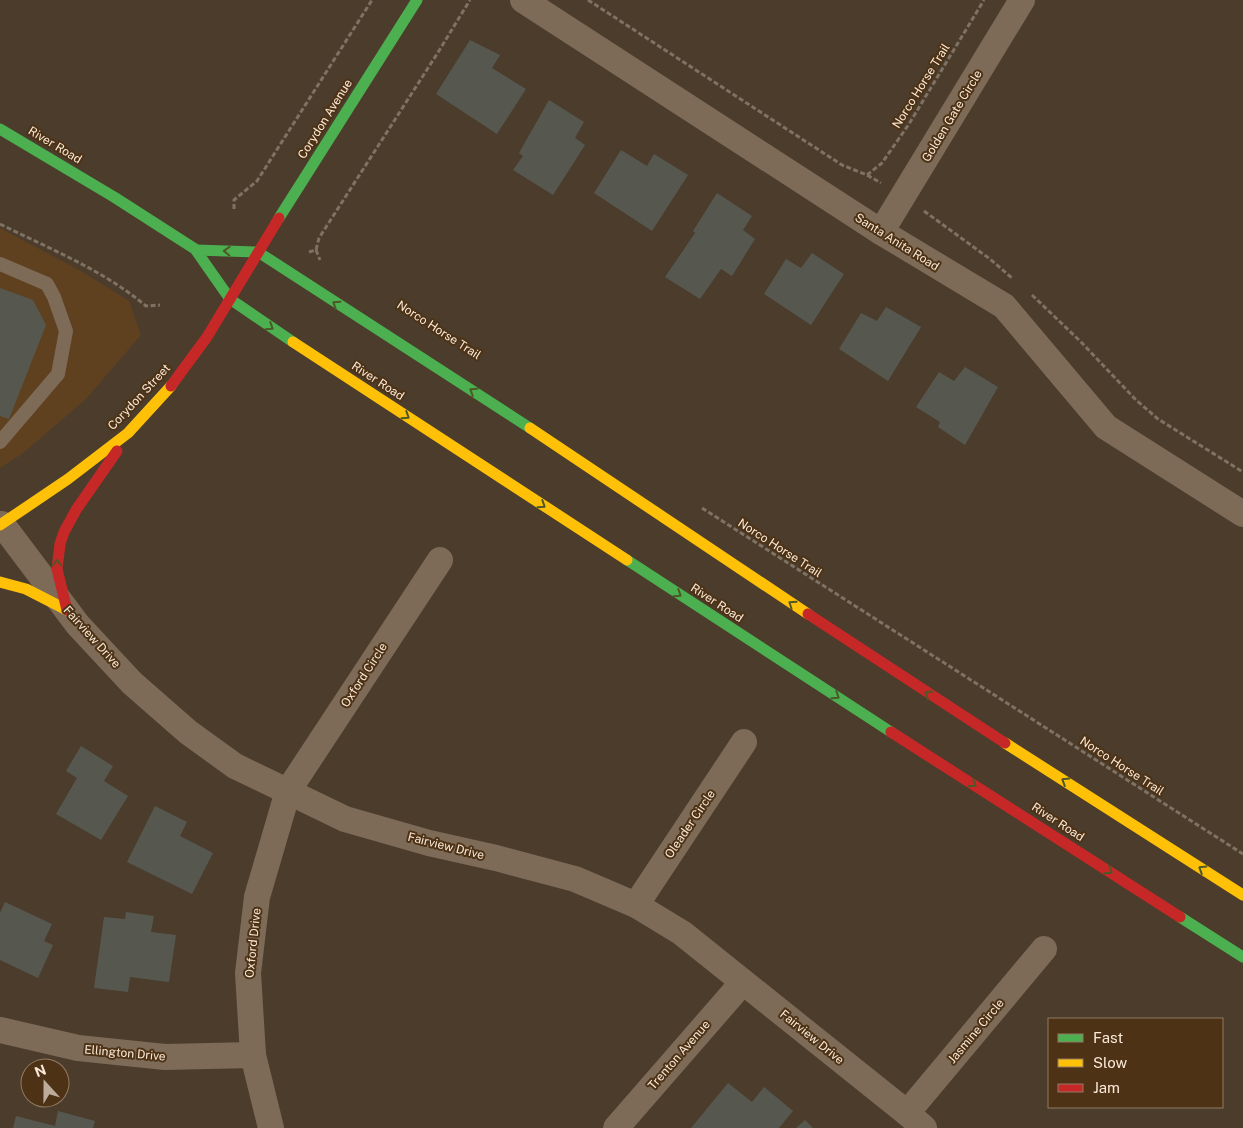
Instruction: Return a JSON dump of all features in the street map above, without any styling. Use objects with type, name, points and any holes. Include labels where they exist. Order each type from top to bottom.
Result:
[{"type":"main road","name":"Corydon Avenue","points":[[258,252],[416,0]]},
{"type":"main road","name":"River Road","points":[[0,129],[106,192],[196,250],[230,298],[268,325],[786,665],[1243,956]]},
{"type":"main road","points":[[196,250],[258,252],[514,418],[916,686],[1243,895]]},
{"type":"main road","name":"Corydon Street","points":[[1,526],[68,479],[128,433],[171,386],[207,337],[258,252]]},
{"type":"main road","points":[[67,610],[57,570],[58,552],[63,534],[76,508],[99,478],[128,433]]},
{"type":"main road","points":[[0,582],[12,583],[67,610]]},
{"type":"street","name":"Santa Anita Road","points":[[523,0],[881,232],[1004,306],[1106,427],[1243,514]]},
{"type":"street","name":"Golden Gate Circle","points":[[881,232],[1022,0]]},
{"type":"street","name":"Fairview Drive","points":[[1,526],[78,625],[132,683],[188,732],[235,766],[345,819],[429,843],[575,879],[636,905],[682,933],[916,1120]]},
{"type":"street","name":"Oxford Circle","points":[[288,791],[440,560]]},
{"type":"street","name":"Oleader Circle","points":[[636,905],[744,742]]},
{"type":"street","name":"Oxford Drive","points":[[271,1128],[253,1055],[248,973],[257,897],[288,791]]},
{"type":"street","name":"Jasmine Circle","points":[[916,1120],[1044,949]]},
{"type":"street","name":"Trenton Avenue","points":[[616,1128],[743,982]]},
{"type":"street","name":"Ellington Drive","points":[[0,1030],[78,1048],[165,1057],[253,1055]]},
{"type":"lane","points":[[0,264],[48,284],[66,331],[58,374],[0,442]]},
{"type":"path","points":[[234,209],[234,200],[257,180],[263,172],[372,0]]},
{"type":"path","points":[[322,266],[316,250],[319,238],[470,0]]},
{"type":"path","name":"Norco Horse Trail","points":[[867,175],[882,163],[909,124],[984,0]]},
{"type":"path","points":[[0,224],[103,275],[146,306],[160,306]]},
{"type":"path","points":[[302,254],[316,250]]},
{"type":"path","name":"Norco Horse Trail","points":[[699,506],[1243,854]]},
{"type":"shaded area","points":[[0,228],[81,271],[129,301],[141,335],[85,400],[22,454],[0,468]]},
{"type":"building","points":[[470,40],[500,55],[492,68],[526,89],[497,134],[436,94]]},
{"type":"building","points":[[549,100],[584,122],[575,138],[585,145],[553,195],[513,170],[523,156],[519,153]]},
{"type":"building","points":[[621,150],[647,166],[654,154],[688,175],[652,231],[594,193]]},
{"type":"building","points":[[717,193],[752,216],[743,230],[755,239],[732,276],[721,269],[700,299],[665,277],[695,233],[693,231]]},
{"type":"building","points":[[812,253],[844,274],[811,325],[764,294],[786,259],[801,268]]},
{"type":"building","points":[[0,288],[33,300],[46,325],[9,419],[0,416]]},
{"type":"building","points":[[886,307],[921,327],[888,381],[839,349],[861,313],[877,321]]},
{"type":"building","points":[[965,367],[998,387],[965,445],[938,427],[940,422],[916,407],[939,372],[954,381]]},
{"type":"building","points":[[81,746],[113,766],[104,781],[128,796],[101,840],[56,814],[77,778],[66,771]]},
{"type":"building","points":[[155,806],[187,822],[180,836],[213,853],[192,894],[127,862]]},
{"type":"building","points":[[5,902],[52,924],[44,941],[53,945],[38,978],[0,960],[0,913]]},
{"type":"building","points":[[126,912],[154,916],[151,932],[176,935],[169,982],[130,977],[128,992],[94,988],[104,917],[125,919]]},
{"type":"building","points":[[728,1083],[752,1102],[764,1087],[793,1111],[779,1128],[691,1128]]},
{"type":"building","points":[[58,1111],[95,1121],[93,1128],[13,1128],[16,1116],[55,1126]]},
{"type":"building","points":[[805,1120],[813,1128],[796,1128]]},
{"type":"traffic: fast","points":[[279,218],[417,0]]},
{"type":"traffic: fast","points":[[0,129],[114,197],[195,249],[230,299],[293,342]]},
{"type":"traffic: fast","points":[[196,250],[258,252],[530,428]]},
{"type":"traffic: fast","points":[[627,560],[891,732]]},
{"type":"traffic: fast","points":[[1180,917],[1243,957]]},
{"type":"traffic: slow","points":[[293,342],[627,560]]},
{"type":"traffic: slow","points":[[0,525],[68,479],[128,433],[171,386]]},
{"type":"traffic: slow","points":[[530,428],[808,614]]},
{"type":"traffic: slow","points":[[0,582],[26,589],[67,610]]},
{"type":"traffic: slow","points":[[1005,743],[1243,895]]},
{"type":"traffic: jam","points":[[171,386],[207,337],[279,218]]},
{"type":"traffic: jam","points":[[67,610],[57,569],[60,544],[76,510],[117,451]]},
{"type":"traffic: jam","points":[[808,614],[1005,743]]},
{"type":"traffic: jam","points":[[891,732],[1180,917]]}]
